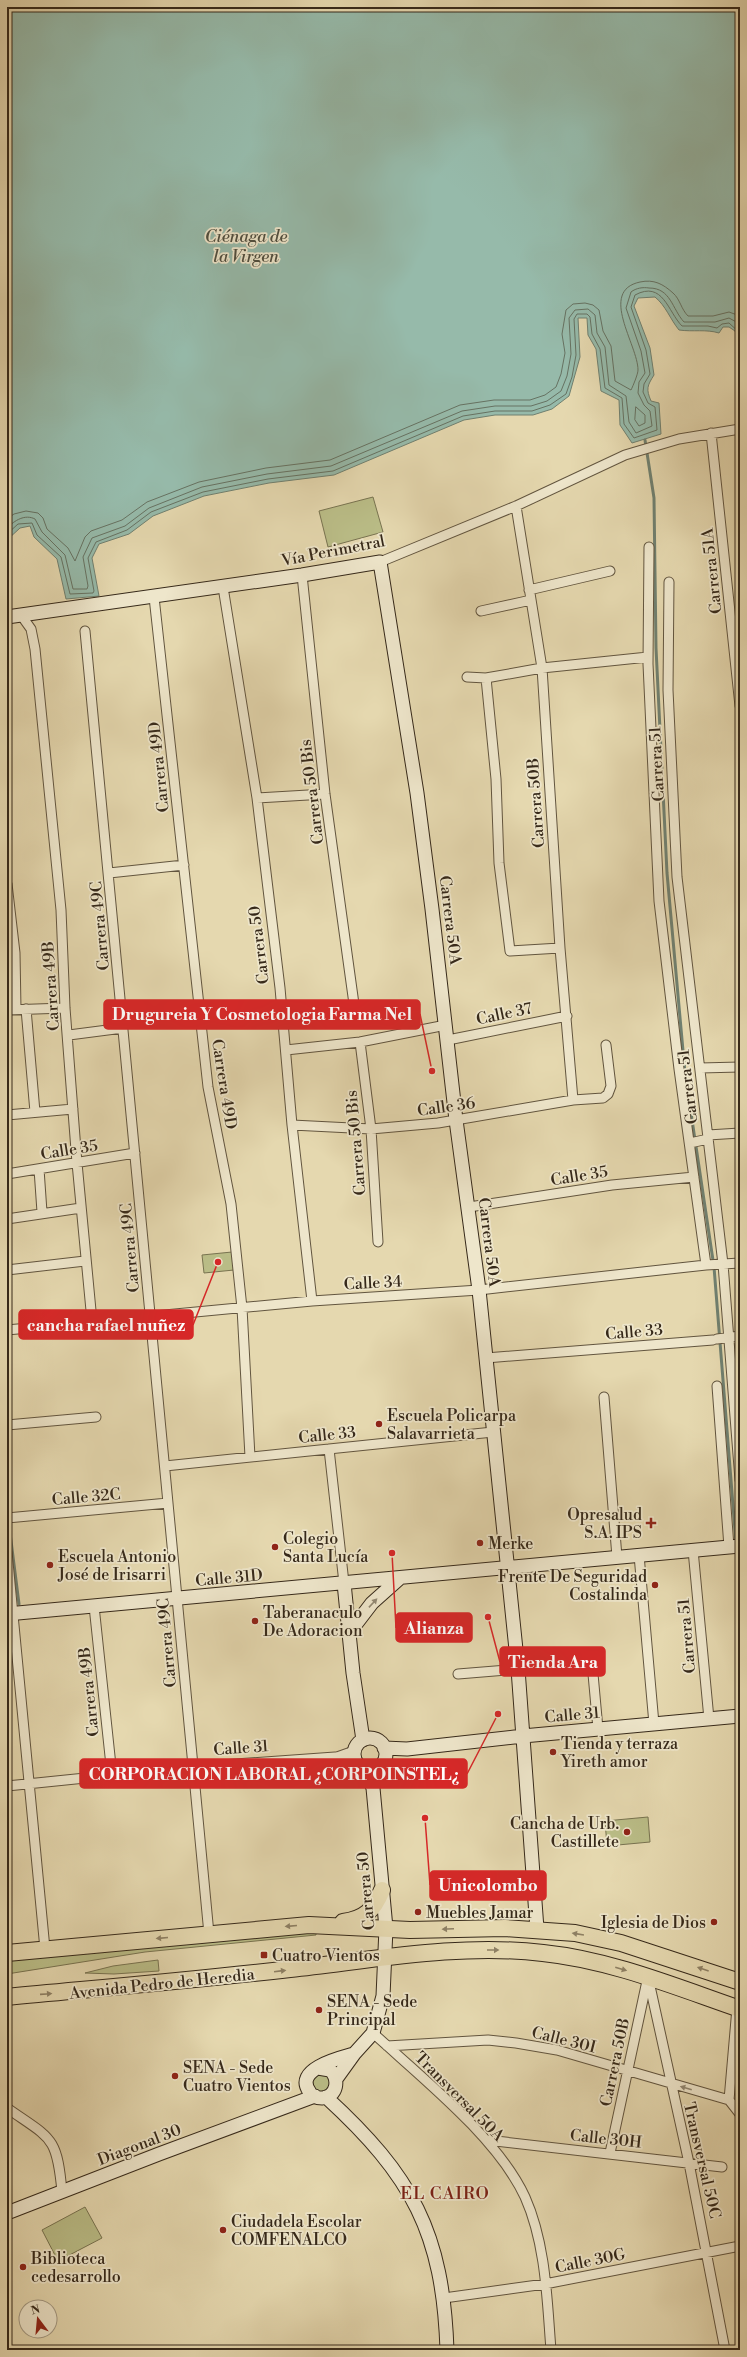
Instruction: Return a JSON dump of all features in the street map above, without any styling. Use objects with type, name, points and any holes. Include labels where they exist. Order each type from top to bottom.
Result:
[{"type":"highway","points":[[7,1953],[318,1925],[363,1917],[376,1906],[382,1890]]},
{"type":"highway","points":[[318,1925],[386,1928],[537,1930],[575,1934],[621,1942],[740,1982]]},
{"type":"highway","name":"Avenida Pedro de Heredia","points":[[7,1997],[142,1986],[385,1958],[472,1950],[530,1951],[575,1958],[648,1977],[738,2008]]},
{"type":"street","name":"Vía Perimetral","points":[[7,617],[223,587],[380,562],[516,506],[625,455],[679,439],[711,432],[740,428]]},
{"type":"street","name":"Carrera 51A","points":[[711,432],[740,706]]},
{"type":"street","name":"Carrera 50B","points":[[516,506],[542,668],[560,948],[573,1100]]},
{"type":"street","points":[[650,547],[648,657],[659,901],[691,1143],[694,1177],[714,1264]]},
{"type":"street","name":"Carrera 50A","points":[[380,562],[416,785],[448,1040],[456,1120],[479,1290],[518,1669],[537,1930]]},
{"type":"street","points":[[529,590],[610,571]]},
{"type":"street","name":"Carrera 50 Bis","points":[[302,575],[325,794],[354,1004]]},
{"type":"street","name":"Carrera 51","points":[[669,582],[668,690],[677,877],[707,1138],[714,1264],[721,1338],[737,1440],[740,1480]]},
{"type":"street","name":"Carrera 50","points":[[223,587],[257,798],[286,1050],[292,1125],[312,1301]]},
{"type":"street","name":"Carrera 49D","points":[[154,597],[208,1087],[231,1204],[242,1308],[250,1457]]},
{"type":"street","points":[[481,611],[531,600]]},
{"type":"street","name":"Carrera 49B","points":[[21,615],[31,629],[35,649],[61,910],[65,1008],[85,1261],[92,1322]]},
{"type":"street","name":"Carrera 49C","points":[[85,632],[209,1934]]},
{"type":"street","points":[[467,677],[486,678],[542,668],[648,657]]},
{"type":"street","points":[[486,678],[496,779],[499,863],[510,951],[560,948]]},
{"type":"street","points":[[257,798],[325,794]]},
{"type":"street","points":[[109,873],[184,866]]},
{"type":"street","points":[[7,884],[11,953],[11,1010],[65,1008]]},
{"type":"street","points":[[26,1009],[35,1112]]},
{"type":"street","name":"Calle 37","points":[[448,1040],[567,1016]]},
{"type":"street","points":[[286,1050],[360,1042],[446,1025]]},
{"type":"street","points":[[68,1035],[123,1028]]},
{"type":"street","name":"Carrera 50 Bis","points":[[360,1042],[371,1129],[378,1242]]},
{"type":"street","name":"Calle 36","points":[[292,1125],[371,1129],[456,1120],[573,1100],[603,1098],[608,1094],[611,1086],[606,1045]]},
{"type":"street","points":[[700,1068],[740,1067]]},
{"type":"street","points":[[7,1115],[73,1109]]},
{"type":"street","points":[[691,1143],[707,1138],[740,1133]]},
{"type":"street","name":"Calle 35","points":[[7,1174],[135,1153]]},
{"type":"street","points":[[39,1169],[42,1212]]},
{"type":"street","name":"Calle 35","points":[[469,1208],[612,1185],[694,1177]]},
{"type":"street","points":[[7,1219],[42,1212],[81,1208]]},
{"type":"street","points":[[7,1270],[85,1261]]},
{"type":"street","name":"Calle 34","points":[[7,1330],[312,1301],[479,1290],[714,1264],[740,1263]]},
{"type":"street","name":"Calle 33","points":[[486,1358],[740,1336]]},
{"type":"street","points":[[717,1386],[735,1546]]},
{"type":"street","points":[[604,1397],[618,1558]]},
{"type":"street","points":[[7,1425],[96,1416]]},
{"type":"street","name":"Calle 33","points":[[165,1466],[493,1432]]},
{"type":"street","points":[[722,1441],[737,1440]]},
{"type":"street","points":[[330,1449],[349,1633],[362,1724],[368,1739]]},
{"type":"street","name":"Calle 32C","points":[[7,1518],[168,1503]]},
{"type":"street","name":"Calle 31D","points":[[10,1614],[735,1546]]},
{"type":"street","name":"Carrera 51","points":[[693,1550],[709,1719]]},
{"type":"street","points":[[7,1552],[10,1614],[46,1949]]},
{"type":"street","points":[[638,1556],[654,1724]]},
{"type":"street","points":[[349,1633],[372,1603],[400,1578]]},
{"type":"street","name":"Carrera 49B","points":[[94,1606],[112,1775]]},
{"type":"street","points":[[592,1663],[598,1729]]},
{"type":"street","points":[[458,1674],[518,1669]]},
{"type":"street","name":"Calle 31","points":[[383,1758],[407,1749],[523,1736],[740,1716]]},
{"type":"street","points":[[368,1739],[379,1742],[383,1758],[374,1769],[365,1769],[355,1756],[357,1744],[368,1739]]},
{"type":"street","name":"Calle 31","points":[[7,1786],[193,1767],[355,1756]]},
{"type":"street","name":"Carrera 50","points":[[372,1788],[383,1758]]},
{"type":"street","name":"Carrera 50","points":[[336,2082],[354,2054],[373,2033],[383,1996],[386,1928],[372,1788],[365,1769]]},
{"type":"street","name":"Carrera 50B","points":[[610,2153],[648,1977]]},
{"type":"street","name":"Transversal 50C","points":[[648,1977],[708,2252],[726,2350]]},
{"type":"street","points":[[738,2008],[729,2100],[740,2114]]},
{"type":"street","name":"Transversal 50A","points":[[373,2033],[487,2140],[504,2163],[525,2197],[535,2225],[545,2284],[551,2350]]},
{"type":"street","name":"Calle 30I","points":[[387,2046],[488,2040],[557,2050],[729,2100]]},
{"type":"street","name":"Carrera 50","points":[[318,2068],[354,2054]]},
{"type":"street","points":[[349,2117],[330,2070],[318,2068],[311,2072],[306,2083],[308,2091],[320,2097],[349,2117],[400,2179],[420,2212],[430,2238],[444,2298],[448,2350]]},
{"type":"street","points":[[320,2097],[333,2093],[336,2082]]},
{"type":"street","name":"Diagonal 30","points":[[283,2107],[306,2083]]},
{"type":"street","name":"Diagonal 30","points":[[7,2213],[283,2107],[320,2097]]},
{"type":"street","points":[[7,2108],[52,2141],[60,2169],[62,2192]]},
{"type":"street","name":"Calle 30H","points":[[487,2140],[722,2167]]},
{"type":"street","name":"Calle 30G","points":[[444,2298],[545,2284],[740,2246]]},
{"type":"green space","points":[[373,497],[383,532],[328,547],[319,511]]},
{"type":"green space","points":[[232,1252],[234,1270],[204,1273],[202,1255]]},
{"type":"green space","name":"Cancha de Urb. Castillete","points":[[648,1817],[650,1842],[607,1846],[605,1821]]},
{"type":"green space","points":[[316,1930],[316,1935],[145,1952],[7,1974],[7,1961]]},
{"type":"green space","points":[[158,1960],[159,1971],[114,1974],[85,1973],[113,1966]]},
{"type":"green space","points":[[323,2071],[332,2082],[327,2091],[316,2092],[311,2077]]},
{"type":"green space","points":[[85,2207],[102,2238],[58,2261],[42,2230]]},
{"type":"water","name":"Ciénaga de la Virgen","points":[[7,7],[740,7],[740,343],[735,331],[729,327],[723,327],[719,333],[709,331],[679,330],[662,304],[655,297],[638,298],[634,306],[650,348],[654,375],[649,385],[648,393],[651,401],[659,403],[661,434],[632,443],[620,425],[619,400],[601,391],[596,349],[588,335],[587,318],[578,318],[580,357],[569,396],[552,409],[533,415],[495,415],[464,420],[334,475],[269,483],[204,496],[153,516],[129,534],[99,544],[92,558],[99,596],[66,599],[57,559],[34,537],[30,526],[20,528],[7,540]]},
{"type":"waterway","points":[[645,440],[654,498],[656,648],[667,873],[685,1073],[714,1267],[736,1543]]},
{"type":"waterway","points":[[7,1494],[9,1515]]},
{"type":"waterway","points":[[10,1533],[19,1604]]},
{"type":"waterway","points":[[736,1549],[740,1588]]},
{"type":"place","name":"Drugureia Y Cosmetologia Farma Nel","points":[[432,1071]]},
{"type":"place","name":"cancha rafael nuñez","points":[[218,1262]]},
{"type":"place","name":"Escuela Policarpa Salavarrieta","points":[[379,1424]]},
{"type":"place","name":"Opresalud S.A. IPS","points":[[651,1523]]},
{"type":"place","name":"Merke","points":[[480,1543]]},
{"type":"place","name":"Colegio Santa Lucía","points":[[275,1547]]},
{"type":"place","name":"Alianza","points":[[392,1553]]},
{"type":"place","name":"Escuela Antonio José de Irisarri","points":[[50,1565]]},
{"type":"place","name":"Frente De Seguridad Costalinda","points":[[655,1585]]},
{"type":"place","name":"Tienda Ara","points":[[488,1617]]},
{"type":"place","name":"Taberanaculo De Adoracion","points":[[255,1621]]},
{"type":"place","name":"CORPORACION LABORAL ¿CORPOINSTEL¿","points":[[498,1714]]},
{"type":"place","name":"Tienda y terraza Yireth amor","points":[[553,1752]]},
{"type":"place","name":"Unicolombo","points":[[425,1818]]},
{"type":"place","name":"Cancha de Urb. Castillete","points":[[627,1832]]},
{"type":"place","name":"Muebles Jamar","points":[[418,1912]]},
{"type":"place","name":"Iglesia de Dios","points":[[714,1922]]},
{"type":"place","name":"Cuatro Vientos","points":[[264,1955]]},
{"type":"place","name":"SENA - Sede Principal","points":[[319,2010]]},
{"type":"place","name":"SENA - Sede Cuatro Vientos","points":[[175,2076]]},
{"type":"place","name":"Ciudadela Escolar COMFENALCO","points":[[223,2230]]},
{"type":"place","name":"Biblioteca cedesarrollo","points":[[23,2267]]},
{"type":"district","name":"EL CAIRO","points":[[445,2193]]}]
